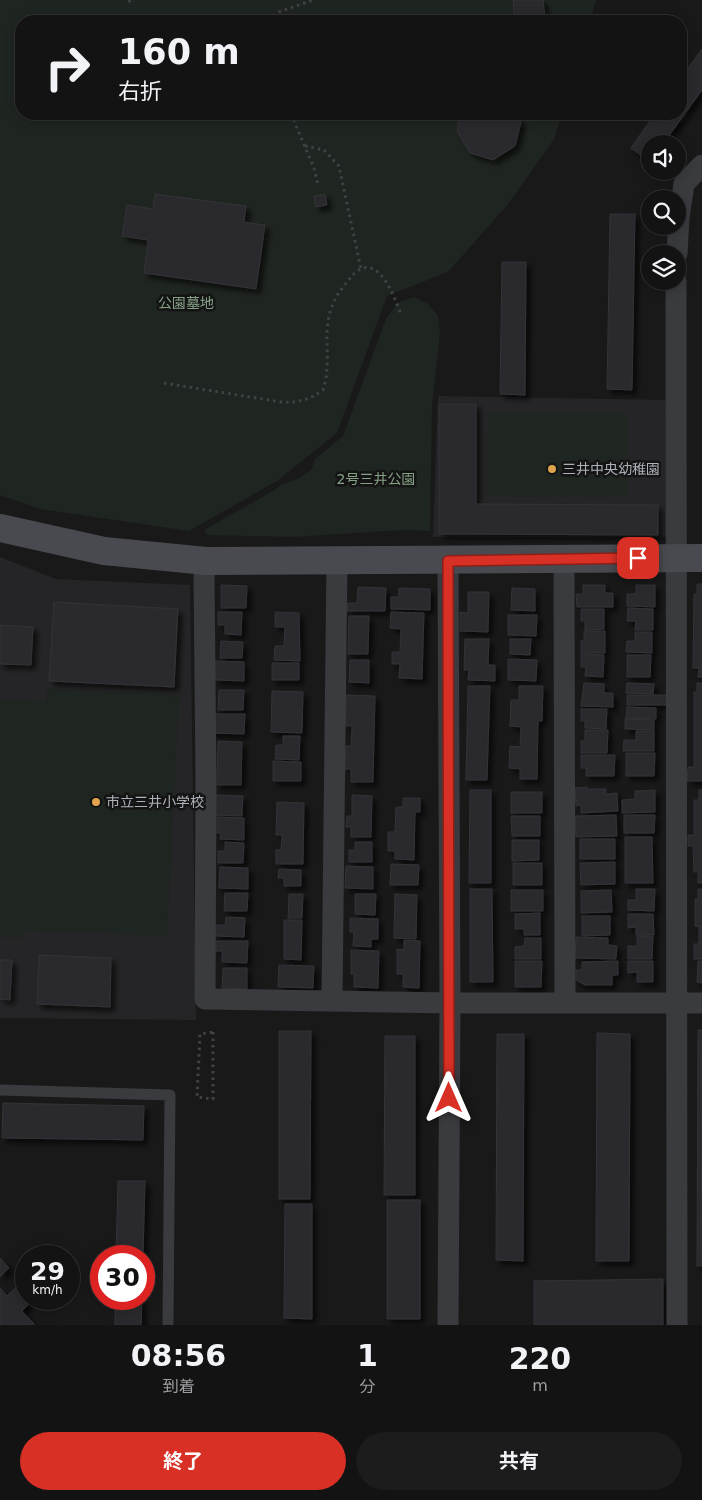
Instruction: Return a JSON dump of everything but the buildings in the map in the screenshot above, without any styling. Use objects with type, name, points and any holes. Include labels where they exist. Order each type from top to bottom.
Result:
[{"type":"street","points":[[678,245],[684,184],[702,165]]},
{"type":"street","points":[[676,290],[689,558],[675,1003],[677,1325]]},
{"type":"street","points":[[0,528],[104,551],[206,560],[448,561],[564,558],[689,558]]},
{"type":"street","points":[[564,558],[565,1002]]},
{"type":"street","points":[[206,560],[204,577],[206,778],[205,999],[450,1003],[702,1003]]},
{"type":"street","points":[[332,1000],[337,560]]},
{"type":"street","points":[[448,561],[450,1003],[448,1325]]},
{"type":"lane","points":[[0,1090],[170,1095],[168,1325]]},
{"type":"path","points":[[276,15],[279,12],[312,0]]},
{"type":"path","points":[[294,120],[314,168],[318,185]]},
{"type":"path","points":[[305,146],[324,150],[339,166],[361,269]]},
{"type":"path","points":[[164,383],[281,402],[298,403],[323,390],[325,384],[329,312],[338,294],[352,275],[361,269],[369,268],[378,271],[387,284],[401,314]]},
{"type":"path","points":[[213,1032],[213,1099],[198,1097],[200,1034],[213,1032]]},
{"type":"shaded area","name":"三井中央幼稚園","points":[[438,396],[669,400],[667,537],[433,537]]},
{"type":"shaded area","name":"市立三井小学校","points":[[0,557],[56,579],[190,585],[196,1020],[0,1018]]},
{"type":"green space","name":"公園墓地","points":[[0,0],[596,0],[592,15],[15,15],[15,120],[560,120],[554,139],[509,203],[448,272],[387,296],[337,433],[277,481],[189,531],[40,509],[0,495]]},
{"type":"green space","name":"2号三井公園","points":[[414,297],[428,304],[438,316],[440,333],[432,406],[430,531],[404,530],[293,537],[208,535],[204,530],[281,485],[299,478],[311,470],[315,459],[343,436],[386,319],[397,303]]},
{"type":"green space","points":[[488,414],[627,414],[627,497],[487,496]]},
{"type":"green space","points":[[47,689],[179,695],[167,936],[23,930],[22,938],[0,937],[0,700],[46,702]]},
{"type":"place","name":"三井中央幼稚園","points":[[552,469]]},
{"type":"place","name":"市立三井小学校","points":[[96,802]]},
{"type":"route","points":[[449,1098],[448,561],[638,558]]}]
